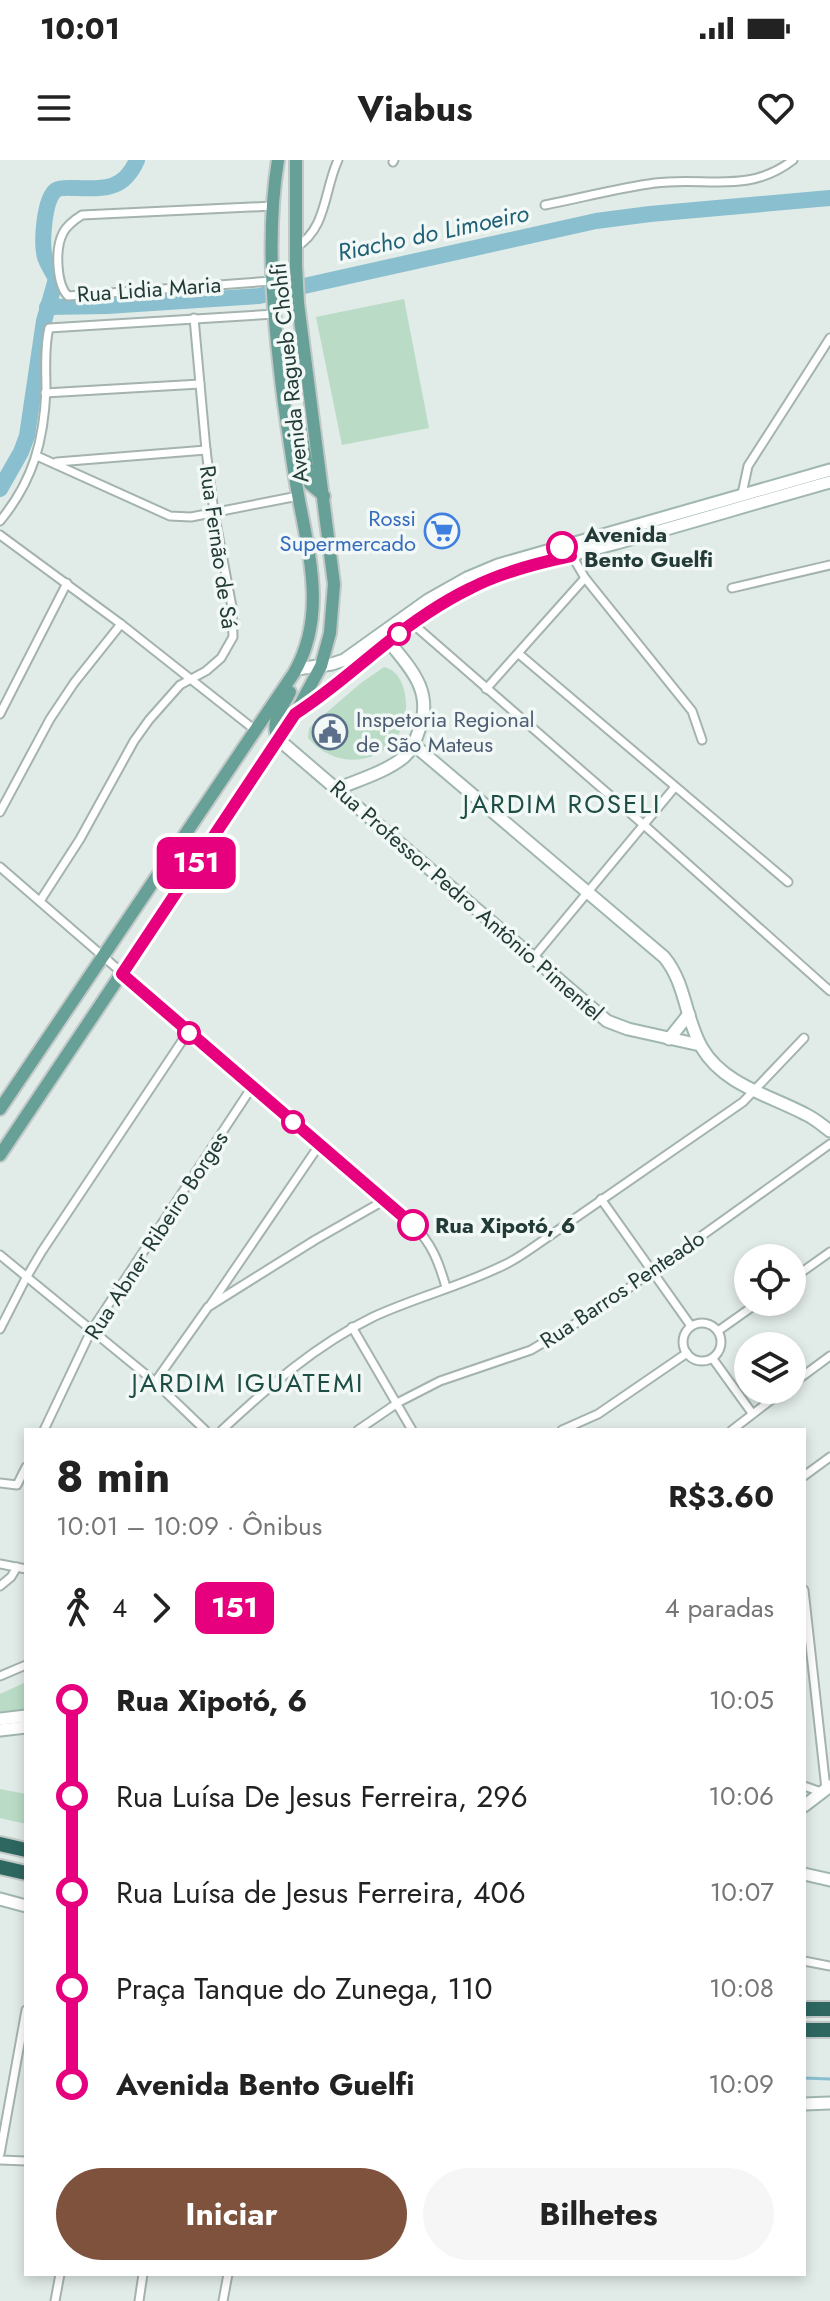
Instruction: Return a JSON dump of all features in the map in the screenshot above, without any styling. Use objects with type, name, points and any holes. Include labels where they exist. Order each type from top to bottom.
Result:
[{"type":"highway","points":[[0,1844],[24,1850]]},
{"type":"highway","points":[[0,1867],[24,1873]]},
{"type":"highway","points":[[806,2009],[830,2009]]},
{"type":"highway","points":[[806,2030],[830,2030]]},
{"type":"main road","name":"Avenida Ragueb Chohfi","points":[[0,1109],[296,671],[309,637],[313,573],[298,496],[274,310],[273,206],[278,160]]},
{"type":"main road","name":"Avenida Ragueb Chohfi","points":[[0,1155],[295,714],[321,666],[330,633],[334,584],[298,303],[296,160]]},
{"type":"main road","points":[[286,414],[299,421],[310,484],[324,496]]},
{"type":"main road","points":[[278,739],[274,732],[275,719],[293,687],[296,671]]},
{"type":"street","points":[[296,247],[316,229],[338,160]]},
{"type":"street","points":[[545,205],[658,183],[753,181],[793,160]]},
{"type":"street","name":"Rua Lidia Maria","points":[[273,206],[82,215],[67,226],[59,253],[60,281],[68,296],[273,283]]},
{"type":"street","points":[[0,521],[20,494],[37,456],[49,328],[274,310]]},
{"type":"street","name":"Rua Fernão de Sá","points":[[40,901],[80,839],[134,741],[168,698],[190,678],[206,671],[221,658],[228,648],[234,628],[206,450],[194,318]]},
{"type":"street","points":[[742,494],[748,466],[830,338]]},
{"type":"street","points":[[45,393],[200,384]]},
{"type":"street","points":[[53,463],[206,450]]},
{"type":"street","points":[[37,456],[180,518],[298,496]]},
{"type":"street","points":[[295,714],[325,696],[413,624],[471,587],[664,519],[830,470]]},
{"type":"street","points":[[296,671],[344,660],[388,643],[428,600],[498,565],[569,550],[830,482]]},
{"type":"street","points":[[1,539],[67,583],[255,730]]},
{"type":"street","points":[[569,550],[585,578],[692,711],[702,740]]},
{"type":"street","points":[[732,588],[830,565]]},
{"type":"street","points":[[486,689],[585,578]]},
{"type":"street","points":[[0,714],[67,583]]},
{"type":"street","points":[[0,812],[50,719],[121,624]]},
{"type":"street","points":[[413,624],[830,991]]},
{"type":"street","points":[[337,789],[405,756],[414,745],[421,725],[423,698],[418,680],[388,643]]},
{"type":"street","points":[[519,654],[788,882]]},
{"type":"street","name":"Rua Professor Pedro Antônio Pimentel","points":[[278,739],[607,1021],[628,1029],[700,1045]]},
{"type":"street","points":[[414,745],[664,957],[679,980],[700,1045],[720,1070],[755,1091],[807,1114],[830,1131]]},
{"type":"street","points":[[533,958],[675,787]]},
{"type":"street","points":[[0,867],[385,1200],[428,1242],[440,1264],[446,1287]]},
{"type":"street","points":[[669,1039],[689,1014]]},
{"type":"street","points":[[0,1329],[26,1278],[188,1032]]},
{"type":"street","points":[[224,1428],[287,1372],[352,1327],[403,1303],[507,1264],[743,1102],[804,1038]]},
{"type":"street","name":"Rua Abner Ribeiro Borges","points":[[45,1428],[91,1331],[252,1087]]},
{"type":"street","points":[[155,1382],[320,1144]]},
{"type":"street","name":"Rua Barros Penteado","points":[[361,1428],[440,1381],[531,1350],[598,1310],[830,1144]]},
{"type":"street","points":[[601,1199],[691,1326]]},
{"type":"street","points":[[208,1307],[385,1200]]},
{"type":"street","points":[[806,1269],[830,1252]]},
{"type":"street","points":[[0,1255],[155,1382],[203,1428]]},
{"type":"street","points":[[718,1331],[739,1316]]},
{"type":"street","points":[[706,1323],[718,1331],[721,1348],[713,1359],[699,1361],[687,1353],[683,1339],[691,1326],[706,1323]]},
{"type":"street","points":[[352,1327],[411,1428]]},
{"type":"street","points":[[566,1428],[598,1414],[687,1353]]},
{"type":"street","points":[[806,1374],[830,1356]]},
{"type":"street","points":[[713,1359],[752,1413]]},
{"type":"street","points":[[734,1428],[765,1404]]},
{"type":"street","points":[[806,1475],[830,1457]]},
{"type":"street","points":[[0,1483],[17,1485],[24,1471]]},
{"type":"street","points":[[0,1564],[22,1568]]},
{"type":"street","points":[[0,1586],[22,1568]]},
{"type":"street","points":[[806,1608],[826,1789]]},
{"type":"street","points":[[0,1676],[24,1666]]},
{"type":"street","points":[[0,1719],[24,1716]]},
{"type":"street","points":[[0,1730],[24,1727]]},
{"type":"street","points":[[806,1786],[826,1789]]},
{"type":"street","points":[[806,1804],[826,1789]]},
{"type":"street","points":[[806,1874],[830,1880]]},
{"type":"street","points":[[0,1899],[24,1905]]},
{"type":"street","points":[[806,1961],[830,1966]]},
{"type":"street","points":[[24,2021],[0,2157],[24,2161]]},
{"type":"street","points":[[806,2104],[830,2103]]},
{"type":"street","points":[[55,2301],[60,2276]]},
{"type":"street","points":[[139,2301],[143,2276]]},
{"type":"street","points":[[223,2301],[228,2276]]},
{"type":"green space","points":[[404,299],[429,428],[342,445],[316,317]]},
{"type":"green space","points":[[384,667],[392,670],[401,682],[406,711],[401,729],[391,744],[377,754],[360,759],[342,759],[325,752],[308,738],[312,725]]},
{"type":"green space","points":[[24,1683],[24,1711],[0,1713],[0,1694]]},
{"type":"green space","points":[[0,1789],[24,1794],[24,1824],[0,1818]]},
{"type":"waterway","points":[[0,489],[27,436],[44,321],[56,279],[44,250],[44,222],[49,202],[60,188],[112,186],[126,177],[137,160]]},
{"type":"waterway","name":"Riacho do Limoeiro","points":[[47,307],[259,296],[596,221],[830,198]]},
{"type":"waterway","points":[[806,2078],[830,2079]]},
{"type":"bus line","name":"151","points":[[413,1225],[122,974],[295,714],[325,696],[383,646],[426,615],[471,587],[502,574],[571,556],[568,545],[562,547]]},
{"type":"place","name":"Rossi Supermercado","points":[[442,531]]},
{"type":"place","name":"Avenida Bento Guelfi","points":[[562,547]]},
{"type":"place","name":"Inspetoria Regional de São Mateus","points":[[330,732]]},
{"type":"place","name":"Rua Xipotó, 6","points":[[413,1225]]},
{"type":"district","name":"JARDIM ROSELI","points":[[562,804]]},
{"type":"district","name":"JARDIM IGUATEMI","points":[[248,1383]]}]
